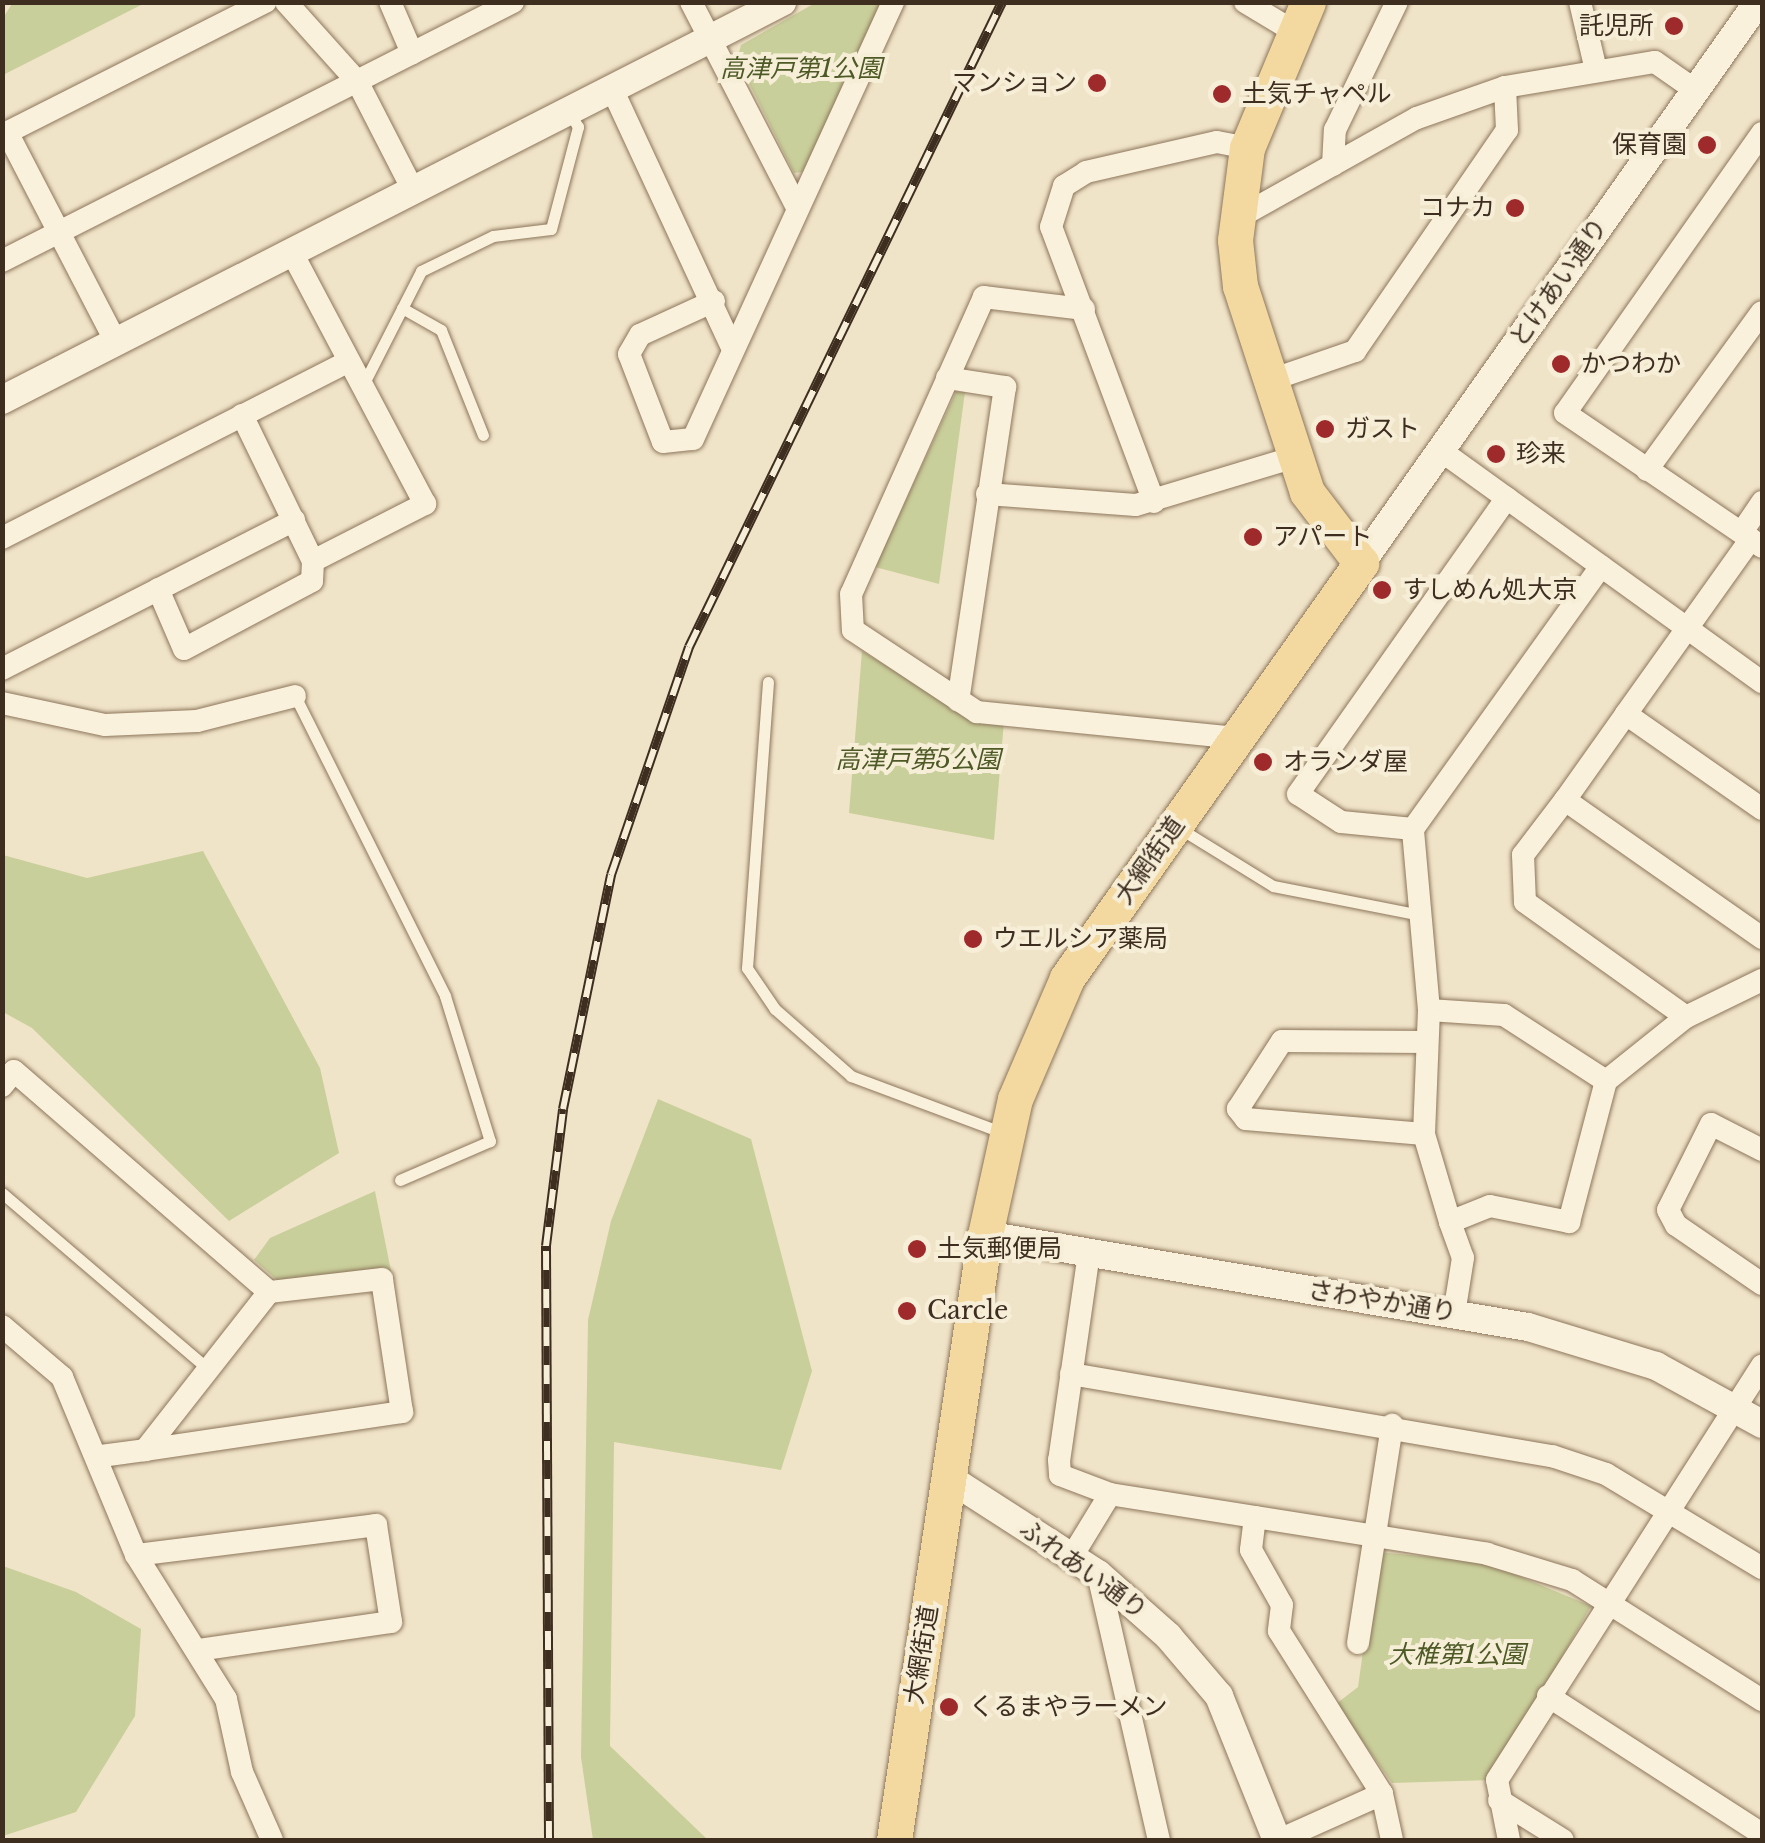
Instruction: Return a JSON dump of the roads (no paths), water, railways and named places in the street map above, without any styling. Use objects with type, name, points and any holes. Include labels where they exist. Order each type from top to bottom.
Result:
[{"type":"main road","points":[[1301,17],[1247,148],[1236,219],[1240,286],[1296,457],[1323,520],[1361,563]]},
{"type":"main road","name":"大網街道","points":[[894,1840],[985,1235],[1006,1133],[1068,978],[1361,563]]},
{"type":"street","points":[[116,342],[5,134],[265,2]]},
{"type":"street","points":[[286,2],[358,81],[414,192]]},
{"type":"street","points":[[390,2],[412,54]]},
{"type":"street","points":[[2,261],[512,2]]},
{"type":"street","points":[[691,2],[797,207]]},
{"type":"street","points":[[2,400],[782,2]]},
{"type":"street","points":[[714,301],[640,334],[630,354],[662,442],[694,439],[893,2]]},
{"type":"street","points":[[1245,2],[1301,17]]},
{"type":"street","points":[[1333,165],[1336,130],[1396,2]]},
{"type":"street","points":[[1580,2],[1596,70]]},
{"type":"street","name":"とけあい通り","points":[[1361,563],[1758,2]]},
{"type":"street","points":[[1236,219],[1417,118],[1505,86],[1654,62],[1696,90]]},
{"type":"street","points":[[1271,380],[1355,351],[1507,130],[1505,86]]},
{"type":"street","points":[[613,91],[714,301],[733,350]]},
{"type":"street","points":[[1752,539],[1565,413],[1762,133]]},
{"type":"street","points":[[1154,502],[1050,227],[1064,186],[1217,142],[1247,148]]},
{"type":"street","points":[[292,253],[425,504],[313,560]]},
{"type":"street","points":[[1084,310],[984,297],[850,594],[853,630],[977,712],[1238,738]]},
{"type":"street","points":[[1647,470],[1762,312]]},
{"type":"street","points":[[2,538],[347,362]]},
{"type":"street","points":[[947,378],[1005,387],[958,701]]},
{"type":"street","points":[[158,589],[184,649],[312,580],[313,560],[242,415]]},
{"type":"street","points":[[1440,450],[1762,682]]},
{"type":"street","points":[[987,494],[1154,502],[1296,457]]},
{"type":"street","points":[[1412,829],[1341,822],[1298,794],[1507,498]]},
{"type":"street","points":[[1686,1017],[1524,902],[1522,855],[1752,539],[1762,502]]},
{"type":"street","points":[[2,669],[294,520]]},
{"type":"street","points":[[1454,1314],[1463,1258],[1424,1134],[1429,1010],[1412,829],[1601,566]]},
{"type":"street","points":[[2,703],[105,725],[197,720],[295,696]]},
{"type":"street","points":[[1626,714],[1762,809]]},
{"type":"street","points":[[1565,800],[1762,938]]},
{"type":"street","points":[[1450,1222],[1490,1206],[1568,1222],[1606,1081],[1686,1017],[1762,980]]},
{"type":"street","points":[[1429,1010],[1504,1015],[1606,1081]]},
{"type":"street","points":[[1424,1134],[1246,1119],[1238,1109],[1282,1041],[1427,1042]]},
{"type":"street","points":[[2,1086],[14,1071],[269,1292]]},
{"type":"street","points":[[1762,1150],[1712,1124],[1668,1210],[1762,1284]]},
{"type":"street","name":"さわやか通り","points":[[985,1235],[1454,1314],[1598,1344],[1736,1407],[1762,1424]]},
{"type":"street","points":[[1089,1253],[1060,1475],[1110,1494],[1375,1534],[1526,1564],[1608,1602],[1762,1700]]},
{"type":"street","points":[[101,1456],[144,1450],[402,1412],[382,1279],[269,1292],[144,1450]]},
{"type":"street","points":[[2,1326],[62,1378],[101,1456],[136,1555],[226,1699],[242,1772],[272,1840]]},
{"type":"street","points":[[1509,1840],[1497,1780],[1762,1366]]},
{"type":"street","points":[[1072,1374],[1392,1425],[1552,1456],[1669,1509],[1762,1568]]},
{"type":"street","points":[[1358,1643],[1392,1425]]},
{"type":"street","name":"ふれあい通り","points":[[949,1478],[1098,1574],[1218,1696],[1278,1840]]},
{"type":"street","points":[[1071,1558],[1110,1494]]},
{"type":"street","points":[[1255,1517],[1250,1550],[1282,1605],[1279,1630],[1382,1794],[1392,1840]]},
{"type":"street","points":[[136,1555],[376,1525],[392,1622],[198,1650]]},
{"type":"street","points":[[1098,1574],[1159,1840]]},
{"type":"street","points":[[1548,1696],[1762,1834]]},
{"type":"street","points":[[1278,1840],[1382,1794]]},
{"type":"street","points":[[1499,1800],[1563,1840]]},
{"type":"lane","points":[[362,389],[420,271],[457,250],[551,229],[578,127],[570,113]]},
{"type":"lane","points":[[402,308],[441,330],[483,435]]},
{"type":"lane","points":[[768,682],[747,968],[774,1008],[851,1076],[1006,1133]]},
{"type":"lane","points":[[295,696],[445,996],[490,1141],[400,1180]]},
{"type":"lane","points":[[1175,825],[1274,886],[1422,916]]},
{"type":"lane","points":[[2,1193],[208,1369]]},
{"type":"railway","points":[[549,1840],[546,1246],[563,1109],[611,875],[689,647],[1002,2]]},
{"type":"place","name":"託児所","points":[[1674,26]]},
{"type":"place","name":"マンション","points":[[1097,83]]},
{"type":"place","name":"土気チャペル","points":[[1222,94]]},
{"type":"place","name":"保育園","points":[[1707,145]]},
{"type":"place","name":"コナカ","points":[[1515,208]]},
{"type":"place","name":"かつわか","points":[[1561,364]]},
{"type":"place","name":"ガスト","points":[[1325,429]]},
{"type":"place","name":"珍来","points":[[1496,454]]},
{"type":"place","name":"アパート","points":[[1253,537]]},
{"type":"place","name":"すしめん処大京","points":[[1382,590]]},
{"type":"place","name":"オランダ屋","points":[[1263,762]]},
{"type":"place","name":"ウエルシア薬局","points":[[973,939]]},
{"type":"place","name":"土気郵便局","points":[[917,1249]]},
{"type":"place","name":"Carcle","points":[[907,1311]]},
{"type":"place","name":"くるまやラーメン","points":[[949,1707]]},
{"type":"park label","name":"高津戸第1公園","points":[[801,69]]},
{"type":"park label","name":"高津戸第5公園","points":[[918,760]]},
{"type":"park label","name":"大椎第1公園","points":[[1457,1655]]}]
